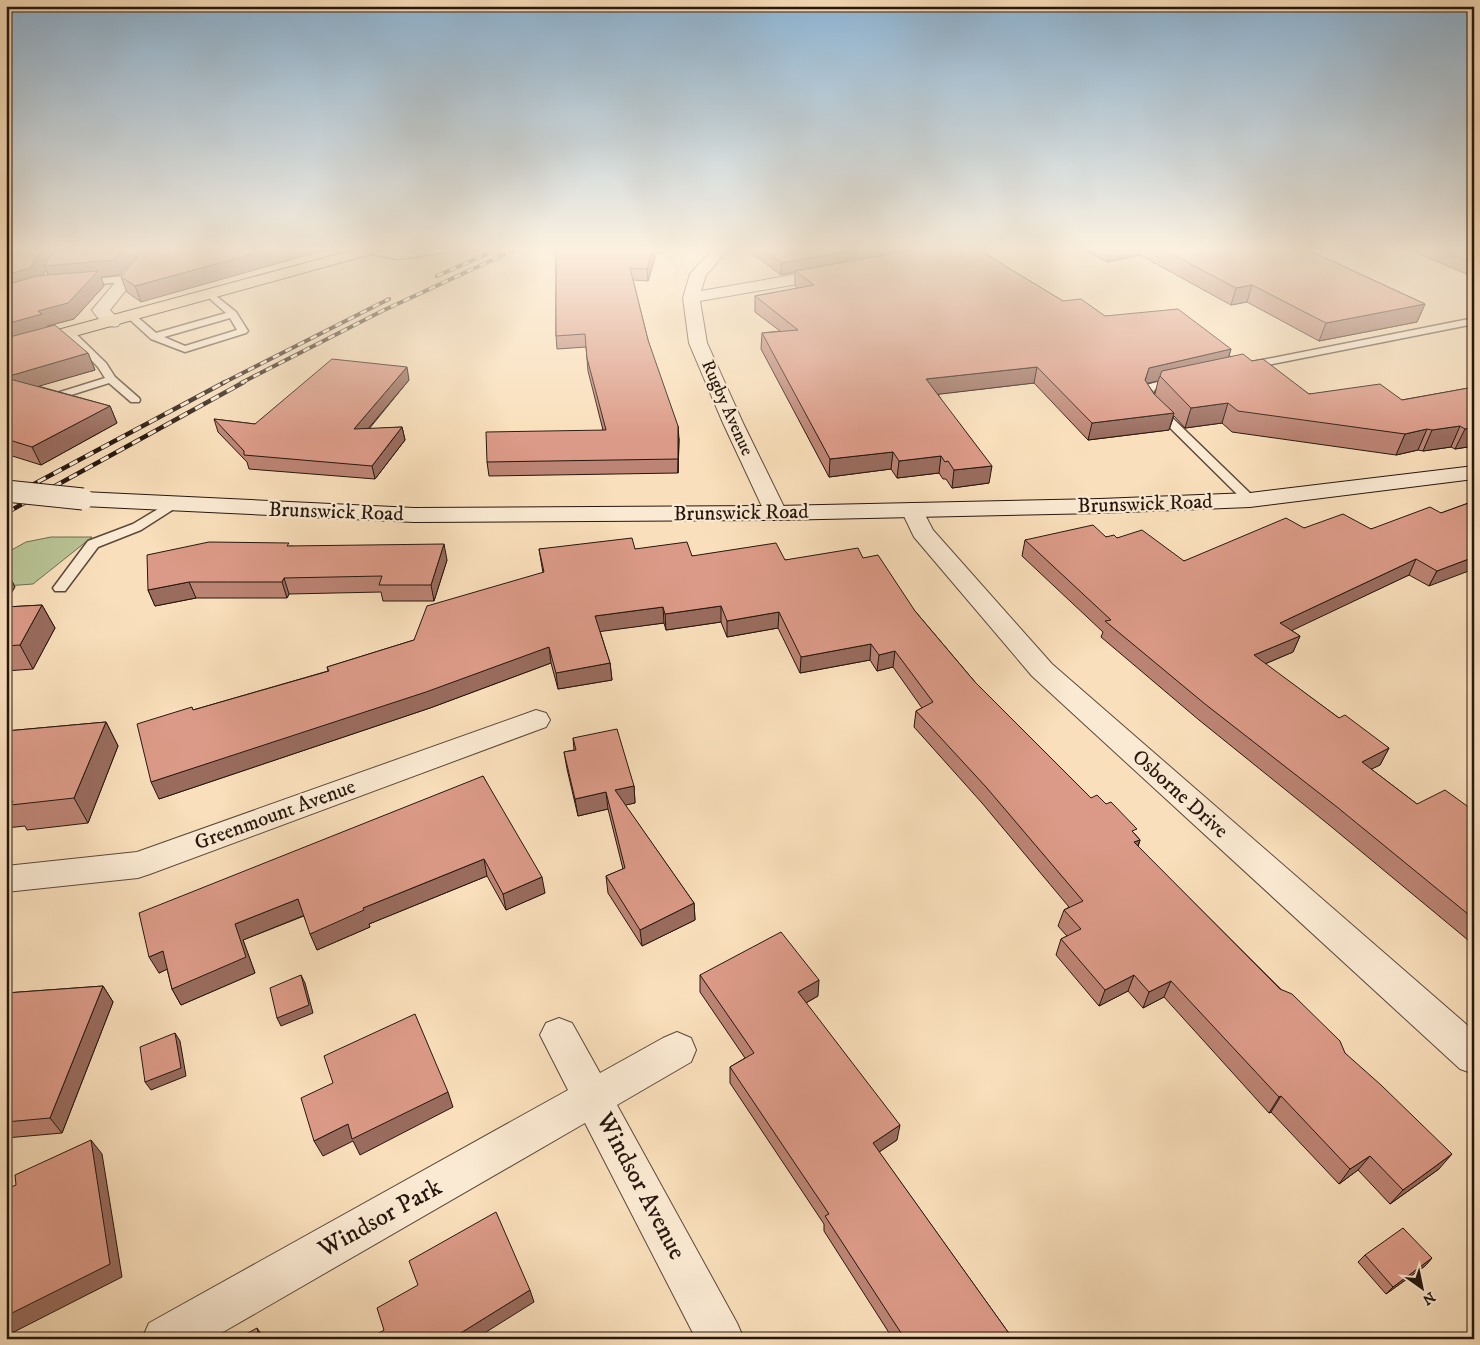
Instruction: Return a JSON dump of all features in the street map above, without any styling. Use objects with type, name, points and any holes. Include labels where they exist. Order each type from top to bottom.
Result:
[{"type":"main road","points":[[6,350],[151,312]]},
{"type":"street","points":[[103,312],[112,322]]},
{"type":"street","name":"Rugby Avenue","points":[[693,312],[698,343],[733,423],[776,512]]},
{"type":"street","name":"Brunswick Road","points":[[6,491],[83,499],[414,516],[776,512],[1100,506],[1250,500],[1474,472]]},
{"type":"street","name":"Osborne Drive","points":[[912,510],[922,532],[1042,670],[1474,1056]]},
{"type":"street","name":"Greenmount Avenue","points":[[6,879],[138,865],[536,720]]},
{"type":"street","name":"Windsor Avenue","points":[[559,1035],[594,1097],[722,1339]]},
{"type":"street","name":"Windsor Park","points":[[165,1339],[677,1050]]},
{"type":"lane","points":[[132,317],[154,337],[185,349],[243,332],[230,312]]},
{"type":"lane","points":[[154,337],[232,314]]},
{"type":"lane","points":[[1235,368],[1438,329],[1474,320]]},
{"type":"lane","points":[[70,333],[102,365],[111,379],[135,400]]},
{"type":"lane","points":[[1186,378],[1150,387],[1147,396],[1155,407],[1250,500]]},
{"type":"lane","points":[[48,399],[111,379]]},
{"type":"lane","points":[[60,588],[94,544],[137,527],[173,504]]},
{"type":"green space","points":[[51,537],[92,537],[33,584],[6,586],[6,553],[26,542]]},
{"type":"building","points":[[6,312],[39,312],[42,314],[6,324]]},
{"type":"building","points":[[556,312],[641,312],[648,340],[678,426],[678,459],[487,462],[486,432],[606,430],[587,358],[585,334],[556,336]]},
{"type":"building","points":[[775,312],[1099,312],[1105,316],[1149,312],[1182,312],[1231,349],[1149,368],[1145,380],[1154,394],[1174,413],[1092,423],[1037,367],[926,379],[992,466],[954,470],[948,461],[945,462],[941,456],[899,461],[893,452],[830,459],[762,333],[798,330]]},
{"type":"building","points":[[1304,312],[1385,312],[1326,323]]},
{"type":"building","points":[[55,325],[88,353],[6,377],[6,338]]},
{"type":"building","points":[[1243,354],[1252,361],[1263,359],[1309,394],[1380,384],[1402,400],[1474,387],[1474,427],[1465,429],[1460,426],[1427,429],[1405,434],[1238,411],[1228,403],[1191,408],[1160,376],[1162,371]]},
{"type":"building","points":[[332,359],[407,367],[354,429],[402,427],[372,466],[244,455],[244,451],[214,419],[255,424]]},
{"type":"building","points":[[6,378],[110,406],[32,447],[6,439]]},
{"type":"building","points":[[1474,501],[1474,557],[1437,571],[1416,559],[1280,623],[1300,636],[1254,655],[1339,718],[1345,715],[1389,748],[1362,762],[1417,804],[1445,790],[1474,811],[1474,919],[1337,807],[1205,704],[1105,621],[1111,620],[1025,540],[1093,525],[1106,537],[1114,535],[1117,538],[1142,530],[1184,561],[1286,518],[1304,528],[1343,514],[1371,529],[1430,507],[1441,513]]},
{"type":"building","points":[[632,538],[635,549],[687,542],[692,556],[776,543],[785,560],[858,548],[863,558],[878,555],[915,611],[975,682],[1091,798],[1097,795],[1106,804],[1111,802],[1137,829],[1132,831],[1140,840],[1134,842],[1280,989],[1292,994],[1340,1041],[1345,1053],[1452,1154],[1403,1190],[1370,1156],[1350,1169],[1281,1096],[1279,1097],[1171,981],[1149,992],[1134,975],[1105,990],[1061,939],[1081,929],[1064,910],[1083,901],[986,787],[916,711],[933,702],[895,651],[879,655],[871,644],[801,657],[779,612],[727,621],[721,606],[665,614],[663,607],[595,616],[610,663],[556,673],[549,647],[426,692],[151,782],[137,724],[192,707],[193,710],[329,671],[327,667],[414,640],[427,606],[544,572],[539,549]]},
{"type":"building","points":[[209,542],[289,543],[287,546],[444,544],[431,585],[379,585],[382,576],[284,578],[282,582],[189,582],[148,590],[147,555]]},
{"type":"building","points":[[42,605],[20,645],[6,646],[6,607]]},
{"type":"building","points":[[106,722],[74,798],[11,805],[13,801],[6,802],[6,731]]},
{"type":"building","points":[[617,729],[634,786],[615,790],[694,903],[640,930],[606,876],[625,868],[606,792],[575,799],[564,752],[576,750],[573,738]]},
{"type":"building","points":[[483,776],[542,877],[503,894],[484,859],[363,908],[364,910],[310,934],[298,899],[235,924],[246,957],[172,989],[163,951],[149,957],[139,913]]},
{"type":"building","points":[[781,932],[819,980],[798,992],[900,1125],[873,1143],[1013,1339],[905,1339],[825,1216],[829,1214],[730,1067],[754,1053],[700,975]]},
{"type":"building","points":[[301,975],[309,1005],[277,1018],[270,988]]},
{"type":"building","points":[[103,986],[50,1118],[6,1122],[6,1058],[11,1047],[6,1048],[6,993]]},
{"type":"building","points":[[415,1014],[448,1092],[352,1139],[348,1124],[314,1141],[301,1098],[333,1083],[324,1056]]},
{"type":"building","points":[[175,1033],[181,1068],[145,1082],[140,1047]]},
{"type":"building","points":[[91,1140],[110,1264],[6,1316],[6,1189],[16,1185],[15,1175]]},
{"type":"building","points":[[496,1212],[530,1290],[451,1339],[369,1339],[384,1330],[377,1308],[418,1285],[409,1261]]},
{"type":"building","points":[[1403,1228],[1432,1258],[1393,1287],[1365,1255]]},
{"type":"building","points":[[257,1328],[260,1339],[237,1339]]},
{"type":"railway","points":[[223,383],[364,312]]},
{"type":"railway","points":[[241,383],[380,312]]},
{"type":"railway","points":[[6,499],[225,382]]},
{"type":"railway","points":[[6,513],[244,382]]}]
